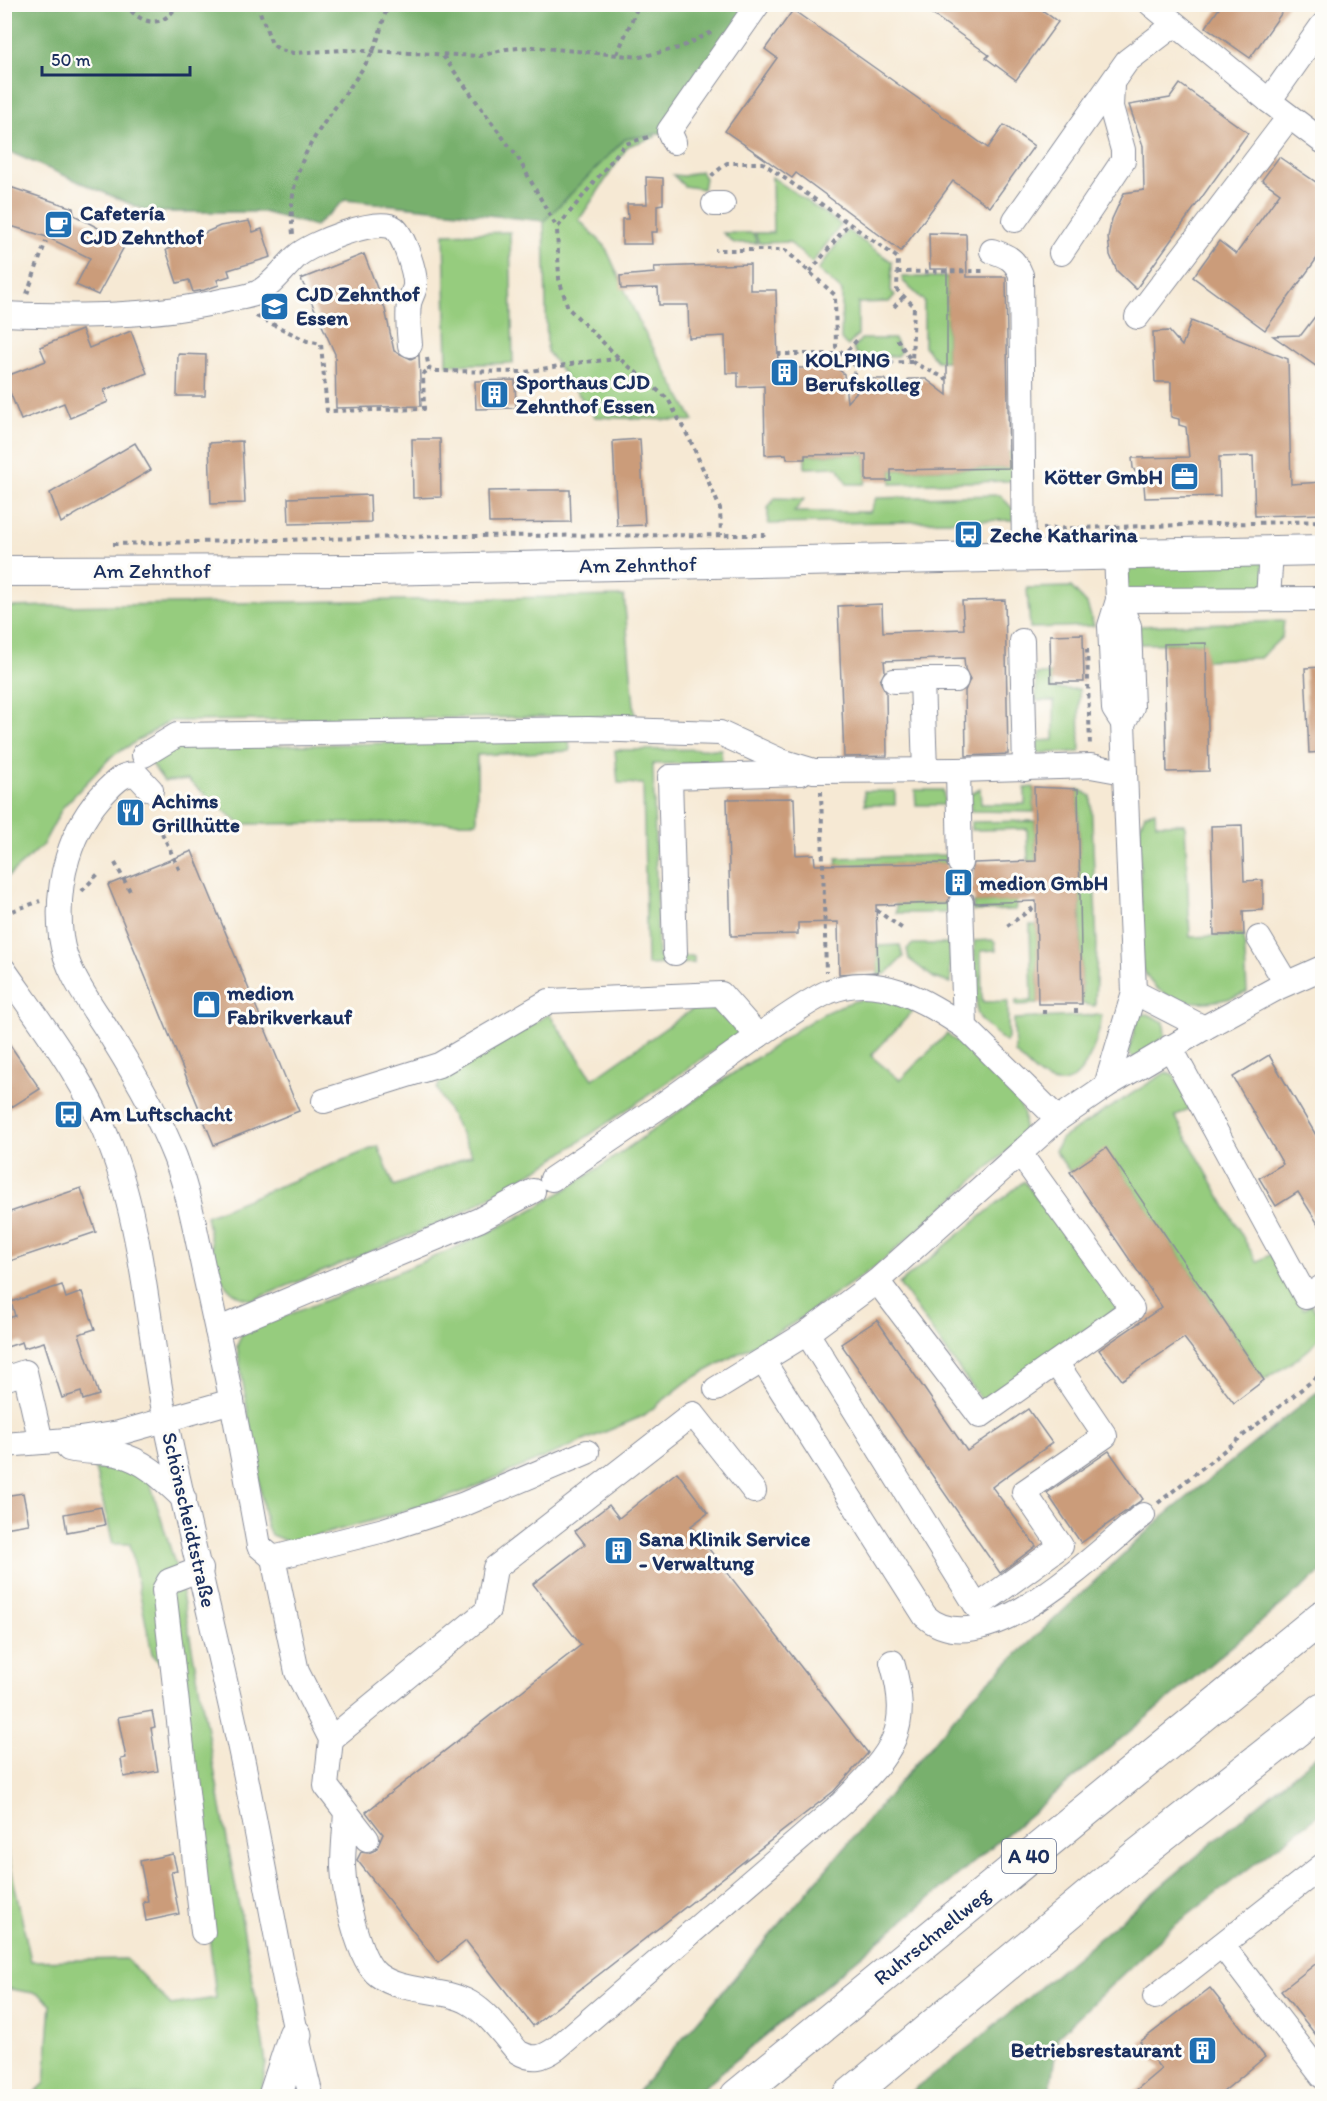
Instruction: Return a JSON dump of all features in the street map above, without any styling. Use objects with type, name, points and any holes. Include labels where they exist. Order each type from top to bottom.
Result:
[{"type":"highway","name":"Ruhrschnellweg","points":[[737,2097],[1323,1617]]},
{"type":"highway","points":[[849,2097],[1137,1856],[1323,1710]]},
{"type":"highway","points":[[275,2097],[295,2035]]},
{"type":"main road","name":"Am Zehnthof","points":[[4,571],[290,572],[1024,543],[1116,555],[1323,550]]},
{"type":"street","points":[[672,136],[731,42],[758,4]]},
{"type":"street","points":[[1151,4],[1289,117],[1323,141]]},
{"type":"street","points":[[1015,220],[1128,61],[1174,25]]},
{"type":"street","points":[[1269,101],[1323,26]]},
{"type":"street","points":[[1061,253],[1123,161],[1111,107],[1112,85]]},
{"type":"street","points":[[1137,317],[1289,117]]},
{"type":"street","points":[[12,315],[144,312],[195,308],[257,293],[298,255],[369,224],[382,223],[394,228],[402,239],[409,258],[415,285],[409,305],[410,345]]},
{"type":"street","points":[[992,251],[1010,258],[1017,265],[1021,275],[1024,543]]},
{"type":"street","points":[[1271,551],[1276,599]]},
{"type":"street","points":[[1106,1086],[1134,992],[1123,723],[1132,707],[1129,626],[1118,600],[1116,555]]},
{"type":"street","points":[[1118,600],[1323,599]]},
{"type":"street","points":[[1022,641],[1025,769]]},
{"type":"street","points":[[922,680],[925,771]]},
{"type":"street","points":[[894,681],[956,680]]},
{"type":"street","points":[[144,755],[177,735],[610,730],[720,733],[787,764],[822,772]]},
{"type":"street","points":[[675,952],[670,777],[1091,766],[1124,772]]},
{"type":"street","points":[[958,770],[960,863]]},
{"type":"street","points":[[151,790],[137,775],[129,774],[119,778],[101,797],[72,843],[62,894],[61,936],[66,958],[78,982],[141,1084],[166,1135],[178,1166],[217,1330],[259,1546],[273,1558],[297,1672],[331,1739],[326,1786],[367,1839]]},
{"type":"street","points":[[961,903],[964,1028]]},
{"type":"street","points":[[1259,938],[1286,983]]},
{"type":"street","points":[[716,1389],[807,1333],[877,1281],[1021,1155],[1058,1119],[1106,1086],[1170,1047],[1286,983],[1323,968]]},
{"type":"street","name":"Schönscheidtstraße","points":[[4,970],[64,1057],[92,1105],[112,1149],[133,1230],[165,1419],[201,1569],[244,1767],[295,2035],[311,2097]]},
{"type":"street","points":[[217,1330],[479,1220],[542,1185],[662,1106],[758,1036],[827,993],[868,987],[900,991],[923,1001],[964,1028],[1058,1119]]},
{"type":"street","points":[[1134,992],[1204,1028]]},
{"type":"street","points":[[324,1101],[440,1065],[549,1001],[721,994],[758,1036]]},
{"type":"street","points":[[1170,1047],[1306,1297],[1323,1287]]},
{"type":"street","points":[[877,1281],[980,1416],[1132,1309],[1021,1155]]},
{"type":"street","points":[[807,1333],[976,1607]]},
{"type":"street","points":[[763,1361],[925,1616],[935,1625],[947,1630],[972,1629],[990,1625],[1026,1607],[1143,1515]]},
{"type":"street","points":[[947,1630],[1061,1546],[1024,1492],[1105,1436],[1056,1363]]},
{"type":"street","points":[[4,1379],[25,1372],[41,1442]]},
{"type":"street","points":[[4,1445],[119,1433],[232,1401]]},
{"type":"street","points":[[331,1739],[488,1610],[495,1568],[693,1414],[754,1491]]},
{"type":"street","points":[[41,1442],[86,1453],[115,1453],[135,1460],[157,1473],[184,1499]]},
{"type":"street","points":[[273,1558],[384,1530],[462,1505],[587,1452]]},
{"type":"street","points":[[201,1569],[169,1581],[164,1590],[202,1932]]},
{"type":"street","points":[[346,1812],[343,1869],[357,1941],[365,1960],[378,1975],[390,1981],[442,1993],[470,2003],[518,2052],[527,2057],[538,2058],[557,2048],[842,1803],[882,1763],[894,1741],[900,1713],[900,1688],[892,1662]]},
{"type":"street","points":[[1155,1997],[1323,1866]]},
{"type":"street","points":[[1222,1945],[1323,2076]]},
{"type":"path","points":[[125,4],[132,14],[150,22],[168,18],[178,4]]},
{"type":"path","points":[[257,4],[272,44],[280,50],[293,53],[372,52],[480,56],[506,49],[533,47],[597,55],[617,54],[640,57],[656,55],[712,32],[731,42]]},
{"type":"path","points":[[298,255],[291,220],[293,184],[318,131],[372,52],[388,4]]},
{"type":"path","points":[[617,54],[639,4]]},
{"type":"path","points":[[443,56],[518,158],[557,228],[559,279],[568,308],[620,359],[668,399],[680,419],[720,508],[721,535]]},
{"type":"path","points":[[557,228],[625,144],[672,136]]},
{"type":"path","points":[[711,176],[727,163],[763,163],[898,258],[897,290],[914,306],[912,362]]},
{"type":"path","points":[[810,272],[849,223]]},
{"type":"path","points":[[12,315],[46,241]]},
{"type":"path","points":[[715,250],[786,250],[835,295],[836,346],[854,363],[912,362],[947,379]]},
{"type":"path","points":[[897,272],[1010,270],[1017,265]]},
{"type":"path","points":[[894,307],[904,296]]},
{"type":"path","points":[[230,299],[272,326],[321,344],[327,411],[424,409],[423,374],[429,369]]},
{"type":"path","points":[[777,354],[844,354],[858,339]]},
{"type":"path","points":[[897,339],[912,362]]},
{"type":"path","points":[[410,345],[418,344],[423,349],[429,369]]},
{"type":"path","points":[[429,369],[437,372],[525,372],[583,362],[620,359]]},
{"type":"path","points":[[846,382],[854,373],[854,363]]},
{"type":"path","points":[[1024,543],[1323,521]]},
{"type":"path","points":[[105,545],[137,542],[446,536],[775,535]]},
{"type":"path","points":[[822,772],[827,993]]},
{"type":"path","points":[[162,833],[180,871]]},
{"type":"path","points":[[115,863],[130,891]]},
{"type":"path","points":[[4,914],[62,894]]},
{"type":"path","points":[[1007,926],[1036,906]]},
{"type":"path","points":[[876,910],[903,929]]},
{"type":"path","points":[[1143,1515],[1323,1373]]},
{"type":"green space","points":[[4,5],[754,5],[668,132],[625,139],[544,221],[345,200],[315,226],[263,212],[149,212],[5,150]]},
{"type":"green space","points":[[655,133],[655,137],[628,146],[579,220],[605,246],[641,326],[694,421],[595,417],[547,351],[544,221],[625,139]]},
{"type":"green space","points":[[700,171],[705,178],[703,189],[684,186],[673,175],[684,176]]},
{"type":"green space","points":[[772,177],[841,225],[812,263],[789,242],[759,243],[755,233],[773,233]]},
{"type":"green space","points":[[847,230],[892,262],[891,291],[895,295],[889,302],[858,303],[858,335],[848,346],[841,340],[842,291],[818,270]]},
{"type":"green space","points":[[510,232],[513,363],[447,365],[444,234]]},
{"type":"green space","points":[[723,233],[753,233],[757,243],[734,243]]},
{"type":"green space","points":[[902,277],[947,277],[947,361],[937,361],[924,346],[924,301],[903,281]]},
{"type":"green space","points":[[861,339],[894,339],[901,351],[897,356],[859,356],[853,349]]},
{"type":"green space","points":[[1008,452],[1012,452],[1014,476],[1009,481],[891,484],[891,470],[1008,468]]},
{"type":"green space","points":[[866,454],[864,484],[847,484],[838,467],[805,468],[805,455]]},
{"type":"green space","points":[[1000,495],[1013,509],[1014,520],[768,524],[768,508],[775,498],[804,499],[794,512],[870,512],[876,498]]},
{"type":"green space","points":[[1266,557],[1266,595],[1120,598],[1118,558]]},
{"type":"green space","points":[[1071,587],[1087,604],[1094,626],[1030,628],[1027,588]]},
{"type":"green space","points":[[624,596],[635,716],[170,721],[112,756],[63,807],[42,846],[5,879],[5,607]]},
{"type":"green space","points":[[1284,621],[1282,637],[1260,658],[1206,660],[1205,643],[1140,644],[1139,626]]},
{"type":"green space","points":[[1036,674],[1051,674],[1052,689],[1079,689],[1080,752],[1037,753],[1037,741],[1054,740],[1054,701],[1036,701]]},
{"type":"green space","points":[[569,739],[570,751],[477,755],[477,822],[240,824],[188,780],[164,781],[150,762],[174,748]]},
{"type":"green space","points":[[721,749],[722,763],[653,764],[658,957],[694,956],[694,963],[647,965],[643,784],[618,783],[615,750]]},
{"type":"green space","points":[[1034,787],[1034,812],[971,811],[970,794],[980,788],[981,804],[1025,804],[1025,788]]},
{"type":"green space","points":[[1078,789],[1091,796],[1097,946],[1095,1006],[1082,1004]]},
{"type":"green space","points":[[915,790],[943,790],[945,805],[916,805]]},
{"type":"green space","points":[[864,791],[895,791],[895,805],[865,805]]},
{"type":"green space","points":[[1155,811],[1156,824],[1185,824],[1190,937],[1244,935],[1247,992],[1234,997],[1204,1002],[1174,998],[1162,992],[1151,982],[1143,968],[1140,826],[1145,814]]},
{"type":"green space","points":[[1035,821],[1036,861],[1028,861],[1027,829],[971,830],[971,822]]},
{"type":"green space","points":[[946,855],[946,863],[836,865],[837,858]]},
{"type":"green space","points":[[1017,901],[1015,910],[973,911],[973,903]]},
{"type":"green space","points":[[947,903],[947,913],[896,913],[896,904]]},
{"type":"green space","points":[[1030,925],[1037,925],[1038,1004],[1016,1005],[1016,1001],[1032,1001]]},
{"type":"green space","points":[[992,940],[995,942],[996,950],[981,951],[982,1002],[1008,1001],[1008,1039],[1005,1042],[981,1020],[977,1012],[974,941]]},
{"type":"green space","points":[[913,944],[949,944],[951,983],[934,978],[909,959],[907,949]]},
{"type":"green space","points":[[900,945],[903,957],[887,973],[878,976],[877,946]]},
{"type":"green space","points":[[882,997],[913,1011],[871,1056],[900,1080],[947,1034],[988,1068],[1015,1098],[1024,1115],[1023,1137],[879,1264],[792,1324],[688,1381],[643,1416],[457,1494],[291,1543],[271,1535],[266,1524],[237,1346],[242,1333],[417,1264],[519,1217],[580,1181],[814,1019],[846,1004]]},
{"type":"green space","points":[[704,1001],[740,1033],[548,1163],[455,1217],[253,1300],[240,1297],[222,1280],[213,1255],[206,1216],[378,1146],[394,1186],[472,1155],[437,1089],[440,1081],[549,1014],[593,1079]]},
{"type":"green space","points":[[1148,1014],[1164,1022],[1165,1036],[1135,1059],[1128,1053],[1139,1015]]},
{"type":"green space","points":[[1102,1015],[1092,1052],[1077,1075],[1068,1082],[1056,1083],[1043,1078],[1015,1053],[1014,1019]]},
{"type":"green space","points":[[1166,1072],[1174,1076],[1190,1108],[1175,1116],[1257,1262],[1271,1254],[1303,1309],[1311,1304],[1320,1320],[1321,1331],[1313,1345],[1264,1380],[1106,1149],[1070,1172],[1055,1151],[1061,1139]]},
{"type":"green space","points":[[1024,1181],[1119,1307],[983,1403],[899,1284]]},
{"type":"green space","points":[[1322,1388],[1322,1571],[693,2096],[634,2096],[972,1697],[1158,1521]]},
{"type":"green space","points":[[131,1468],[149,1479],[179,1577],[255,1993],[266,2063],[261,2096],[31,2096],[45,2083],[51,2004],[39,1994],[5,1988],[4,1836],[31,1961],[126,1959],[171,2005],[216,1998],[181,1685],[152,1654],[130,1544],[113,1544],[95,1469]]},
{"type":"green space","points":[[1322,1751],[1322,1812],[1170,1929],[1058,2036],[1049,2096],[906,2096],[974,2043]]},
{"type":"building","points":[[918,4],[1034,4],[1058,22],[1016,80],[986,58],[989,55]]},
{"type":"building","points":[[1222,4],[1288,4],[1250,58],[1206,27]]},
{"type":"building","points":[[793,10],[988,148],[1004,125],[1034,146],[990,207],[953,181],[901,251],[796,173],[792,178],[725,131],[777,58],[765,49]]},
{"type":"building","points":[[1180,84],[1248,133],[1136,289],[1117,271],[1110,255],[1108,237],[1112,219],[1124,193],[1144,190],[1143,146],[1129,105],[1170,98]]},
{"type":"building","points":[[1279,157],[1323,187],[1323,250],[1265,330],[1193,277],[1219,241],[1236,254],[1280,193],[1262,180]]},
{"type":"building","points":[[646,177],[663,178],[663,204],[657,205],[657,232],[651,232],[652,244],[622,244],[622,219],[628,219],[627,204],[647,204]]},
{"type":"building","points":[[4,185],[73,208],[74,215],[126,243],[98,295],[76,285],[90,258],[47,237],[4,224]]},
{"type":"building","points":[[249,221],[253,232],[262,229],[271,257],[228,270],[230,276],[217,280],[219,285],[204,290],[193,292],[189,280],[177,283],[166,250],[220,226]]},
{"type":"building","name":"KOLPING Berufskolleg","points":[[929,233],[966,234],[967,277],[1006,277],[1009,468],[891,470],[891,481],[866,481],[866,454],[805,455],[805,459],[787,459],[786,454],[765,455],[764,386],[738,387],[738,373],[726,373],[725,336],[689,338],[688,305],[659,305],[658,288],[621,289],[620,276],[655,273],[654,267],[750,264],[750,290],[776,290],[778,368],[837,368],[844,374],[847,402],[869,379],[884,379],[890,385],[905,385],[909,379],[926,379],[947,395],[947,269],[930,269]]},
{"type":"building","points":[[364,254],[385,309],[394,351],[411,359],[419,355],[421,406],[336,408],[335,354],[301,279]]},
{"type":"building","points":[[1323,306],[1323,371],[1273,336],[1301,335]]},
{"type":"building","points":[[1191,321],[1288,359],[1291,484],[1323,482],[1323,514],[1255,516],[1253,456],[1219,457],[1220,496],[1145,498],[1144,485],[1133,468],[1132,458],[1189,457],[1186,427],[1179,425],[1179,419],[1171,417],[1171,382],[1155,382],[1153,332],[1169,331],[1182,346]]},
{"type":"building","points":[[82,330],[89,348],[131,331],[147,373],[104,390],[108,402],[70,418],[64,403],[21,420],[4,377],[46,361],[40,347]]},
{"type":"building","points":[[178,354],[206,355],[205,396],[177,396]]},
{"type":"building","name":"Sporthaus CJD Zehnthof Essen","points":[[515,380],[516,408],[476,409],[475,381]]},
{"type":"building","points":[[412,439],[440,439],[441,497],[413,498]]},
{"type":"building","points":[[640,439],[645,525],[617,526],[613,441]]},
{"type":"building","points":[[242,441],[245,503],[211,504],[209,443]]},
{"type":"building","points":[[135,443],[151,470],[61,523],[50,493]]},
{"type":"building","points":[[570,490],[571,522],[489,523],[488,491]]},
{"type":"building","points":[[370,495],[371,522],[289,524],[288,498]]},
{"type":"building","points":[[1005,600],[1008,754],[966,756],[965,691],[970,679],[965,669],[964,658],[884,661],[885,671],[880,681],[886,692],[887,756],[844,757],[838,606],[882,604],[883,632],[964,629],[962,601]]},
{"type":"building","points":[[1083,634],[1084,682],[1051,682],[1050,635]]},
{"type":"building","points":[[1206,643],[1209,771],[1167,772],[1164,644]]},
{"type":"building","points":[[1323,667],[1323,752],[1309,753],[1305,668]]},
{"type":"building","name":"medion GmbH","points":[[1034,787],[1078,789],[1082,1004],[1038,1004],[1036,901],[975,903],[973,895],[961,889],[953,891],[947,903],[876,905],[878,972],[839,974],[838,922],[798,923],[798,934],[731,936],[727,799],[794,798],[796,855],[814,854],[815,865],[946,863],[953,875],[961,877],[972,870],[974,863],[1036,861]]},
{"type":"building","points":[[1242,825],[1244,881],[1263,880],[1263,910],[1243,911],[1244,935],[1214,935],[1211,826]]},
{"type":"building","name":"medion Fabrikverkauf","points":[[192,851],[299,1111],[214,1145],[108,885]]},
{"type":"building","points":[[4,1036],[40,1089],[4,1112]]},
{"type":"building","points":[[1269,1055],[1323,1147],[1323,1232],[1298,1192],[1276,1206],[1259,1178],[1283,1164],[1233,1077]]},
{"type":"building","points":[[1106,1148],[1264,1380],[1234,1403],[1184,1338],[1122,1380],[1099,1350],[1162,1307],[1070,1172]]},
{"type":"building","points":[[81,1188],[96,1232],[4,1263],[4,1214]]},
{"type":"building","points":[[62,1285],[66,1298],[82,1292],[95,1329],[79,1334],[99,1395],[83,1400],[81,1392],[62,1398],[44,1342],[24,1348],[22,1342],[4,1348],[4,1319],[15,1316],[11,1302]]},
{"type":"building","points":[[877,1320],[967,1451],[1028,1409],[1052,1443],[992,1487],[1036,1546],[1000,1573],[841,1344]]},
{"type":"building","points":[[1109,1451],[1143,1499],[1081,1543],[1047,1493]]},
{"type":"building","points":[[677,1472],[708,1513],[691,1526],[868,1753],[834,1791],[533,2026],[466,1941],[438,1963],[357,1860],[361,1852],[368,1853],[376,1850],[383,1834],[366,1812],[581,1645],[533,1584],[585,1544],[575,1531],[609,1505],[619,1518]]},
{"type":"building","points":[[23,1493],[29,1524],[4,1528],[4,1496]]},
{"type":"building","points":[[101,1507],[105,1525],[67,1532],[64,1514]]},
{"type":"building","points":[[152,1711],[155,1727],[151,1728],[158,1771],[124,1777],[121,1759],[126,1758],[118,1717]]},
{"type":"building","points":[[173,1854],[177,1871],[171,1872],[179,1914],[146,1921],[143,1902],[148,1901],[140,1861]]},
{"type":"building","points":[[1323,1958],[1323,2044],[1281,1991]]},
{"type":"building","name":"Betriebsrestaurant","points":[[1210,1988],[1265,2057],[1217,2097],[1128,2097],[1161,2069],[1140,2042]]},
{"type":"tunnel","points":[[960,863],[961,903]]},
{"type":"place","name":"Cafetería CJD Zehnthof","points":[[59,225]]},
{"type":"place","name":"CJD Zehnthof Essen","points":[[275,306]]},
{"type":"place","name":"KOLPING Berufskolleg","points":[[784,372]]},
{"type":"place","name":"Sporthaus CJD Zehnthof Essen","points":[[495,394]]},
{"type":"place","name":"Kötter GmbH","points":[[1184,477]]},
{"type":"place","name":"Zeche Katharina","points":[[969,535]]},
{"type":"place","name":"Achims Grillhütte","points":[[131,813]]},
{"type":"place","name":"medion GmbH","points":[[958,883]]},
{"type":"place","name":"medion Fabrikverkauf","points":[[206,1005]]},
{"type":"place","name":"Am Luftschacht","points":[[69,1114]]},
{"type":"place","name":"Sana Klinik Service - Verwaltung","points":[[618,1551]]},
{"type":"place","name":"Betriebsrestaurant","points":[[1203,2050]]}]
